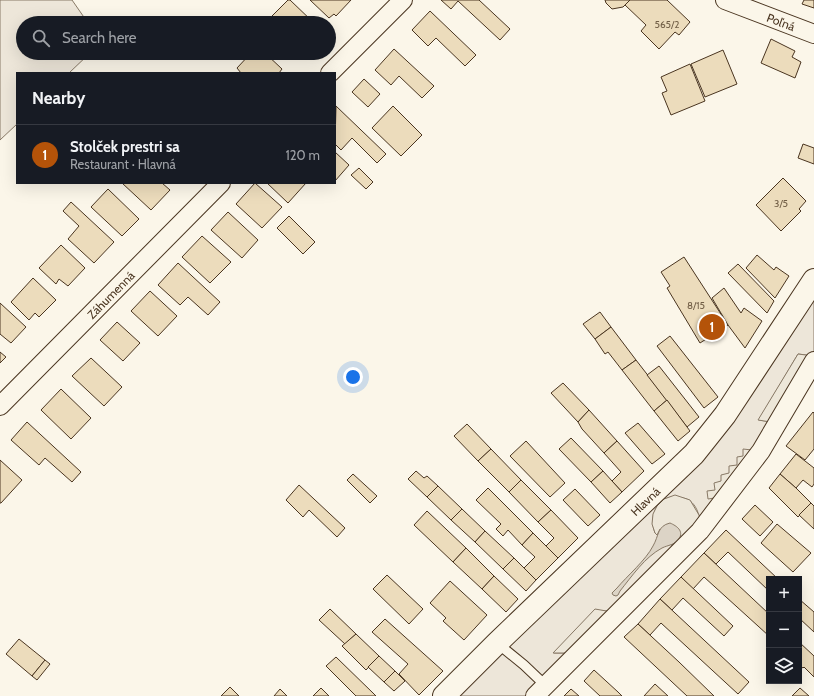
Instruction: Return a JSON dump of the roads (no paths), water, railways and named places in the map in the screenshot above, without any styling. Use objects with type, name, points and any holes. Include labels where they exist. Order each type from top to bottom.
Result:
[{"type":"street","points":[[331,72],[403,0]]},
{"type":"street","name":"Poľná","points":[[725,0],[814,34]]},
{"type":"street","name":"Záhumenná","points":[[0,406],[220,184]]},
{"type":"street","name":"Hlavná","points":[[444,696],[497,643],[694,454],[726,415],[814,280]]},
{"type":"street","points":[[540,691],[700,531],[761,451],[814,361]]},
{"type":"lane","points":[[497,643],[524,666],[540,691]]},
{"type":"place","name":"Stolček prestri sa","points":[[712,327]]}]
